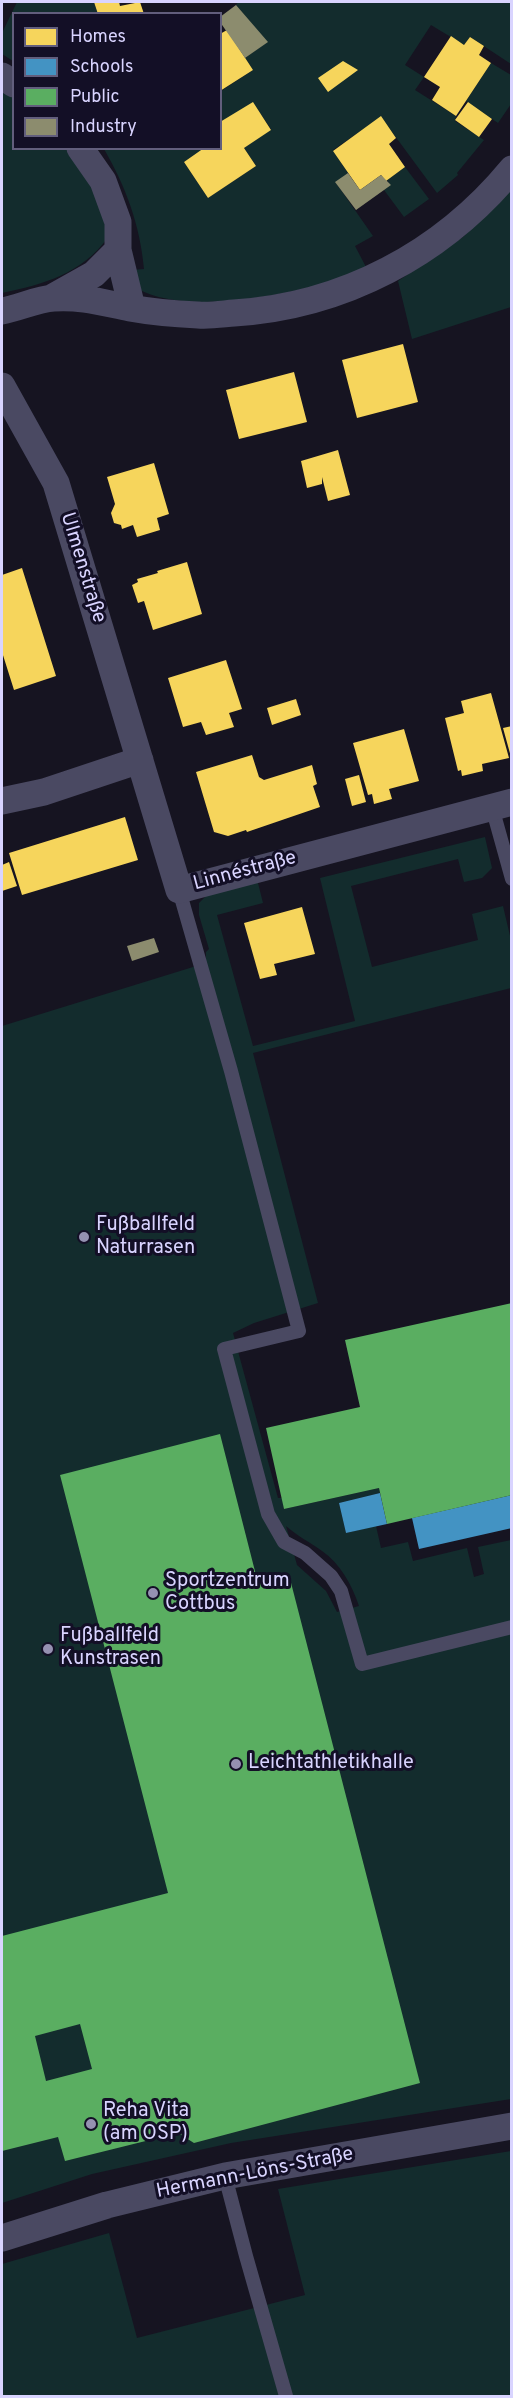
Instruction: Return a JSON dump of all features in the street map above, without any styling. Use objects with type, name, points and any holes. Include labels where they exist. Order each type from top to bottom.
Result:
[{"type":"street","points":[[81,150],[104,181],[118,222],[118,250],[132,308]]},
{"type":"street","points":[[52,297],[91,298],[132,308],[200,315],[271,311],[336,294],[376,278],[438,241],[512,169]]},
{"type":"street","points":[[2,311],[52,297],[94,274],[118,250]]},
{"type":"street","name":"Ulmenstraße","points":[[2,386],[56,483],[140,760]]},
{"type":"street","points":[[2,801],[44,792],[140,760]]},
{"type":"street","name":"Linnéstraße","points":[[140,760],[180,890],[502,804]]},
{"type":"street","name":"Hermann-Löns-Straße","points":[[2,2238],[107,2205],[225,2176],[512,2126]]},
{"type":"lane","points":[[502,804],[512,879]]},
{"type":"lane","points":[[180,890],[231,1071],[299,1331],[224,1349],[268,1514],[285,1542],[305,1553],[332,1576],[341,1591],[362,1664],[512,1627]]},
{"type":"lane","points":[[225,2176],[286,2397]]},
{"type":"green space","points":[[17,2],[94,2],[98,12],[12,12]]},
{"type":"green space","points":[[238,2],[511,2],[511,64],[470,37],[464,45],[431,25],[405,65],[424,77],[415,90],[456,116],[455,121],[484,140],[457,173],[458,175],[437,193],[381,117],[333,150],[348,173],[336,183],[373,236],[355,246],[366,267],[319,285],[251,299],[201,302],[155,296],[136,288],[132,270],[144,269],[139,237],[125,192],[105,150],[202,150],[184,162],[208,198],[256,166],[244,148],[271,129],[253,103],[222,121],[222,90],[253,70],[245,58],[267,42],[236,5]]},
{"type":"green space","points":[[12,12],[12,60],[2,54],[2,33]]},
{"type":"green space","points":[[491,63],[511,75],[511,104],[498,123],[466,101]]},
{"type":"green space","points":[[2,87],[12,94],[12,150],[70,150],[97,192],[108,237],[86,260],[61,276],[33,286],[2,293]]},
{"type":"green space","points":[[405,167],[429,199],[404,217],[384,190],[390,185],[387,180]]},
{"type":"green space","points":[[511,189],[511,307],[412,339],[398,281],[463,237]]},
{"type":"green space","name":"Sportzentrum Cottbus","points":[[485,837],[492,868],[482,878],[464,882],[458,859],[351,886],[372,967],[478,940],[472,914],[503,906],[511,940],[511,988],[253,1053],[318,1303],[254,1323],[233,1333],[278,1498],[282,1498],[284,1509],[379,1488],[380,1493],[339,1503],[346,1533],[376,1526],[381,1548],[408,1542],[413,1561],[467,1548],[474,1577],[484,1574],[478,1547],[511,1540],[511,2099],[231,2143],[92,2174],[2,2203],[2,1026],[206,963],[206,952],[209,949],[199,915],[199,903],[211,891],[257,879],[263,903],[217,915],[253,1046],[355,1021],[320,878]],"holes":[[[286,1526],[322,1551],[340,1568],[359,1606],[337,1612],[326,1591],[297,1565]]]},
{"type":"green space","points":[[511,2151],[511,2396],[2,2396],[2,2264],[109,2233],[137,2338],[305,2295],[278,2189]]},
{"type":"building: Homes","points":[[94,2],[119,2],[120,6],[140,2],[143,12],[97,12]]},
{"type":"building: Homes","points":[[227,30],[253,70],[222,90],[222,33]]},
{"type":"building: Homes","points":[[451,36],[464,45],[470,37],[484,46],[479,55],[491,63],[456,116],[432,100],[440,87],[424,77]]},
{"type":"building: Homes","points":[[343,61],[358,70],[328,92],[318,78]]},
{"type":"building: Homes","points":[[253,102],[271,130],[244,148],[256,166],[208,198],[184,162],[201,150],[222,150],[222,121]]},
{"type":"building: Homes","points":[[468,102],[492,119],[479,137],[455,120]]},
{"type":"building: Homes","points":[[381,116],[396,138],[389,144],[405,167],[386,181],[381,175],[360,190],[333,151]]},
{"type":"building: Homes","points":[[403,344],[418,402],[357,418],[342,360]]},
{"type":"building: Homes","points":[[294,372],[307,422],[239,439],[226,390]]},
{"type":"building: Homes","points":[[338,450],[350,495],[328,501],[322,477],[322,484],[307,488],[301,461]]},
{"type":"building: Homes","points":[[154,463],[169,514],[157,518],[160,530],[137,537],[133,525],[122,529],[121,525],[114,523],[111,513],[115,504],[107,477]]},
{"type":"building: Homes","points":[[187,562],[202,614],[153,630],[144,601],[138,603],[132,585],[138,582],[137,579]]},
{"type":"building: Homes","points":[[22,568],[56,676],[14,690],[2,652],[2,575]]},
{"type":"building: Homes","points":[[226,660],[242,709],[229,713],[234,727],[206,735],[201,722],[183,727],[168,678]]},
{"type":"building: Homes","points":[[491,693],[509,758],[482,764],[483,771],[462,776],[461,770],[458,771],[445,718],[464,713],[461,701]]},
{"type":"building: Homes","points":[[296,699],[301,715],[272,725],[267,708]]},
{"type":"building: Homes","points":[[512,726],[512,757],[511,757],[503,728]]},
{"type":"building: Homes","points":[[404,729],[419,781],[389,789],[392,799],[374,804],[372,794],[368,795],[353,743]]},
{"type":"building: Homes","points":[[252,755],[259,777],[264,780],[312,765],[317,784],[313,786],[320,807],[247,832],[246,830],[228,836],[214,832],[196,772]]},
{"type":"building: Homes","points":[[359,775],[366,802],[352,806],[345,779]]},
{"type":"building: Homes","points":[[125,817],[138,860],[22,895],[9,853]]},
{"type":"building: Homes","points":[[9,862],[17,886],[2,891],[2,865]]},
{"type":"building: Homes","points":[[302,907],[315,954],[274,964],[277,975],[260,979],[244,923]]},
{"type":"building: Schools","points":[[380,1493],[387,1524],[346,1533],[339,1503]]},
{"type":"building: Schools","points":[[512,1495],[512,1528],[419,1549],[412,1518]]},
{"type":"building: Public","points":[[512,1303],[512,1495],[387,1524],[379,1488],[284,1509],[266,1428],[360,1407],[345,1340]]},
{"type":"building: Public","name":"Leichtathletikhalle","points":[[220,1434],[258,1583],[289,1575],[420,2083],[194,2143],[178,2133],[65,2161],[58,2137],[2,2151],[2,1936],[168,1893],[60,1475]],"holes":[[[80,2024],[92,2069],[46,2081],[35,2036]]]},
{"type":"building: Industry","points":[[236,5],[268,42],[245,58],[222,25],[222,16]]},
{"type":"building: Industry","points":[[348,173],[360,190],[381,175],[391,185],[356,210],[335,182]]},
{"type":"building: Industry","points":[[154,938],[159,952],[132,961],[127,946]]},
{"type":"place","name":"Fußballfeld Naturrasen","points":[[84,1237]]},
{"type":"place","name":"Sportzentrum Cottbus","points":[[153,1593]]},
{"type":"place","name":"Fußballfeld Kunstrasen","points":[[48,1649]]},
{"type":"place","name":"Leichtathletikhalle","points":[[236,1764]]},
{"type":"place","name":"Reha Vita (am OSP)","points":[[91,2124]]}]
